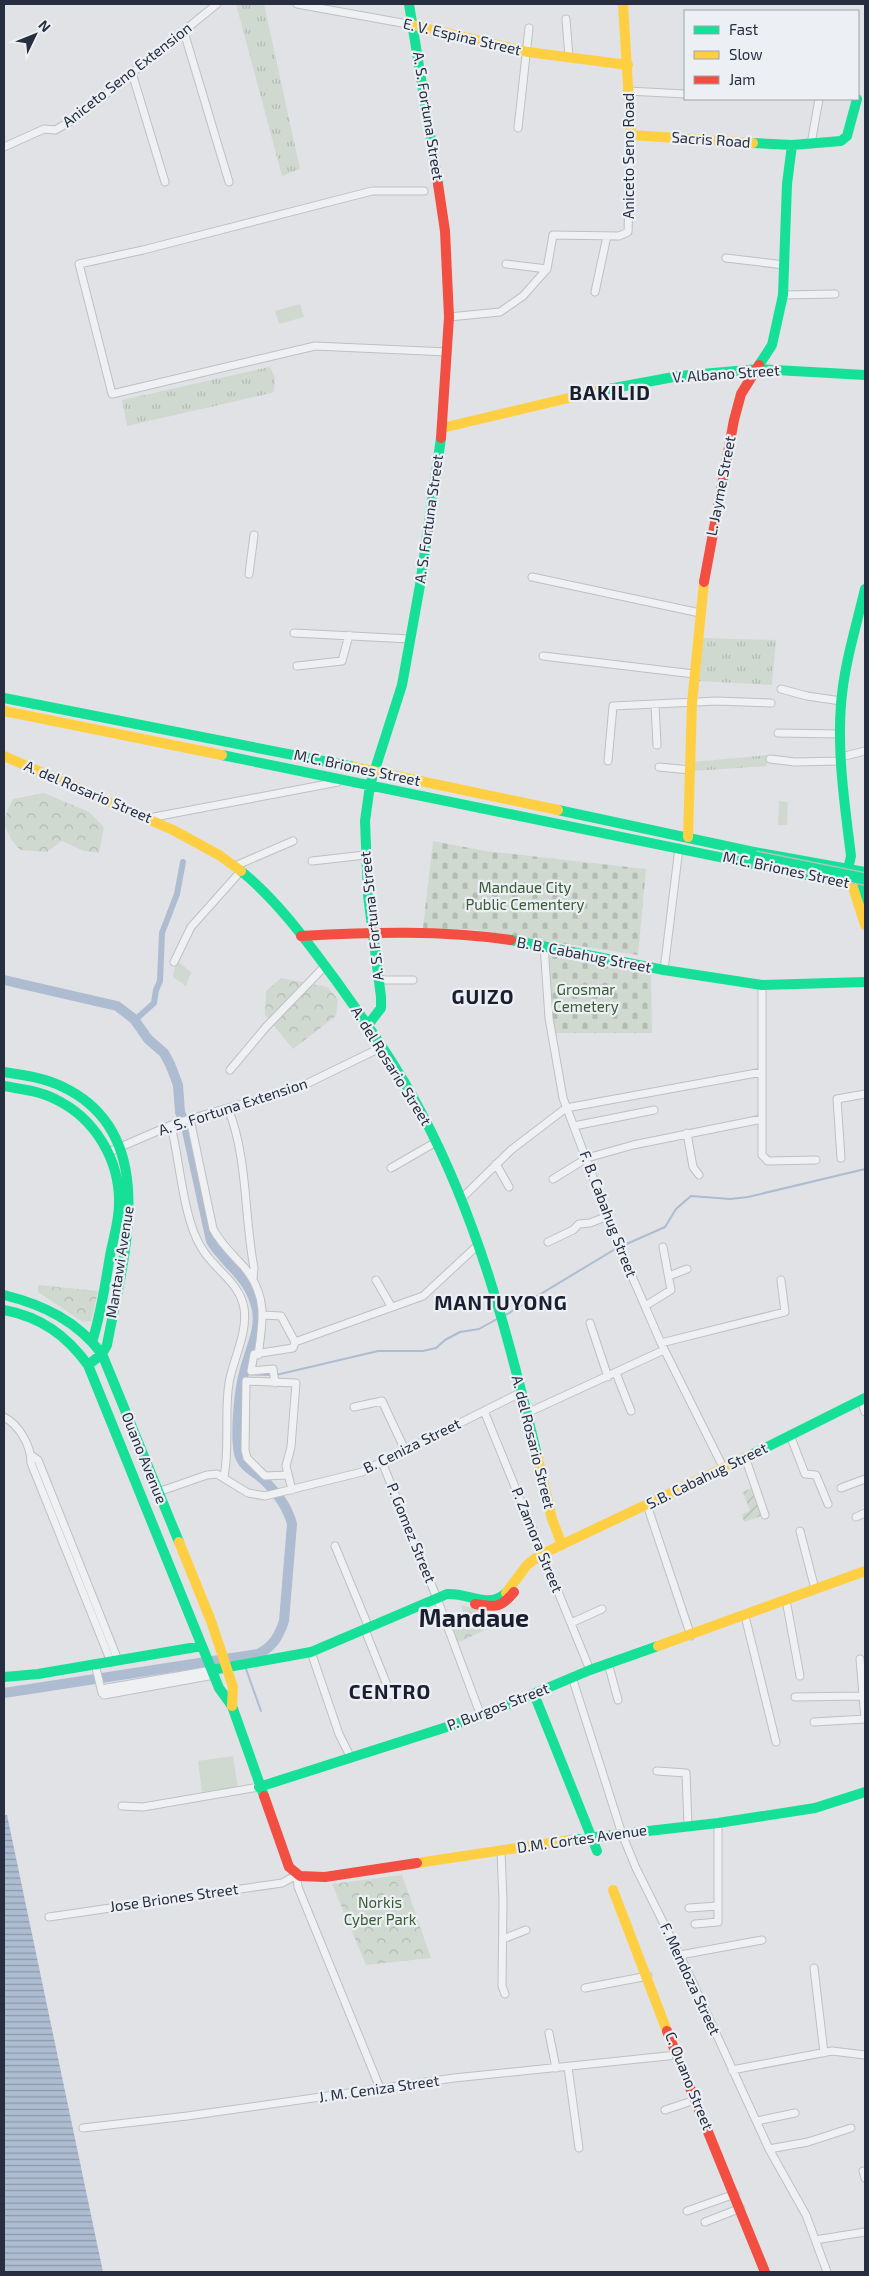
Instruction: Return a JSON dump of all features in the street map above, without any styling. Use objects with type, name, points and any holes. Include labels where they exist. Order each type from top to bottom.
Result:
[{"type":"main road","name":"A. S. Fortuna Street","points":[[368,1025],[381,1008],[365,855],[364,821],[370,785],[402,685],[430,524],[442,428],[448,352],[449,317],[445,231],[409,4]]},
{"type":"main road","name":"Aniceto Seno Road","points":[[624,4],[631,135]]},
{"type":"main road","name":"E. V. Espina Street","points":[[413,25],[528,52],[628,65]]},
{"type":"main road","name":"Sacris Road","points":[[631,135],[792,145],[845,139],[858,100]]},
{"type":"main road","name":"L. Jayme Street","points":[[688,837],[694,674],[709,548],[734,420],[741,394],[772,345],[783,295],[788,184],[792,145]]},
{"type":"main road","name":"V. Albano Street","points":[[442,428],[634,383],[757,369],[865,376]]},
{"type":"main road","points":[[865,589],[842,701],[840,734],[851,856],[859,878],[865,925]]},
{"type":"main road","name":"M.C. Briones Street","points":[[4,698],[298,755],[832,866],[859,878]]},
{"type":"main road","name":"M.C. Briones Street","points":[[4,711],[832,880],[859,878]]},
{"type":"main road","name":"A. del Rosario Street","points":[[4,756],[149,818],[197,842],[238,868],[273,900],[368,1025],[436,1142],[461,1199],[478,1245],[502,1322],[522,1392],[552,1519],[562,1545]]},
{"type":"main road","name":"M.C. Briones Street","points":[[710,842],[751,857]]},
{"type":"main road","name":"M.C. Briones Street","points":[[706,854],[751,857]]},
{"type":"main road","points":[[751,857],[859,878]]},
{"type":"main road","points":[[832,866],[837,875],[832,880],[861,901]]},
{"type":"main road","name":"B. B. Cabahug Street","points":[[301,936],[372,932],[488,937],[544,945],[664,970],[762,985],[865,982]]},
{"type":"main road","name":"Mantawi Avenue","points":[[4,1072],[63,1087],[80,1097],[107,1124],[114,1150],[130,1186],[130,1206],[107,1345],[102,1354]]},
{"type":"main road","name":"Mantawi Avenue","points":[[4,1086],[38,1093],[71,1108],[85,1119],[114,1150],[119,1204],[100,1318],[92,1342]]},
{"type":"main road","name":"Ouano Avenue","points":[[4,1295],[35,1302],[64,1317],[92,1342],[102,1354],[229,1665],[233,1687],[232,1706]]},
{"type":"main road","name":"Ouano Avenue","points":[[4,1310],[37,1318],[57,1329],[72,1343],[88,1365],[220,1691],[232,1706]]},
{"type":"main road","points":[[88,1365],[102,1354]]},
{"type":"main road","name":"S.B. Cabahug Street","points":[[209,1663],[229,1665],[251,1664],[311,1652],[436,1600],[455,1599],[489,1608],[510,1593],[544,1555],[863,1399]]},
{"type":"main road","name":"P. Burgos Street","points":[[259,1787],[481,1716],[608,1663],[691,1636],[865,1571]]},
{"type":"main road","points":[[5,1678],[96,1668],[115,1661],[209,1663]]},
{"type":"main road","points":[[534,1694],[597,1851]]},
{"type":"main road","points":[[232,1706],[259,1787],[289,1867],[297,1876]]},
{"type":"main road","name":"D.M. Cortes Avenue","points":[[297,1876],[307,1878],[325,1877],[592,1837],[718,1823],[815,1808],[865,1792]]},
{"type":"main road","name":"C. Ouano Street","points":[[613,1890],[648,1976],[677,2055],[741,2208],[765,2272]]},
{"type":"street","name":"Aniceto Seno Extension","points":[[4,147],[44,129],[55,130],[65,126],[217,4]]},
{"type":"street","name":"E. V. Espina Street","points":[[297,4],[413,25]]},
{"type":"street","points":[[566,19],[569,58]]},
{"type":"street","points":[[518,128],[528,52],[529,28]]},
{"type":"street","points":[[184,32],[229,182]]},
{"type":"street","points":[[132,73],[165,182]]},
{"type":"street","points":[[628,91],[684,94]]},
{"type":"street","points":[[811,144],[819,100]]},
{"type":"street","name":"Aniceto Seno Road","points":[[547,269],[553,235],[619,236],[628,232],[631,135]]},
{"type":"street","points":[[424,191],[372,191],[144,250],[79,264],[112,394],[315,346],[448,352]]},
{"type":"street","points":[[595,292],[607,236]]},
{"type":"street","points":[[726,258],[784,265]]},
{"type":"street","points":[[506,264],[547,269]]},
{"type":"street","points":[[449,317],[503,311],[523,296],[547,269]]},
{"type":"street","points":[[783,295],[835,294]]},
{"type":"street","points":[[249,574],[254,535]]},
{"type":"street","points":[[532,577],[700,613]]},
{"type":"street","points":[[294,633],[410,639]]},
{"type":"street","points":[[297,666],[342,661],[349,635]]},
{"type":"street","points":[[543,656],[694,674]]},
{"type":"street","points":[[782,689],[808,696],[842,701]]},
{"type":"street","points":[[608,761],[613,706],[692,702],[771,703]]},
{"type":"street","points":[[655,705],[657,746]]},
{"type":"street","points":[[778,733],[840,734]]},
{"type":"street","points":[[770,759],[795,762],[841,759],[865,751]]},
{"type":"street","points":[[659,767],[690,770]]},
{"type":"street","points":[[149,818],[348,780]]},
{"type":"street","points":[[174,962],[191,927],[238,868],[293,841]]},
{"type":"street","points":[[664,970],[679,848]]},
{"type":"street","points":[[312,861],[365,855]]},
{"type":"street","name":"F. B. Cabahug Street","points":[[544,945],[550,1028],[566,1108],[587,1158],[617,1242],[662,1347],[723,1467]]},
{"type":"street","points":[[230,1070],[266,1027],[325,966]]},
{"type":"street","points":[[379,980],[413,980]]},
{"type":"street","points":[[762,985],[762,1119],[764,1160],[816,1160]]},
{"type":"street","name":"A. S. Fortuna Extension","points":[[114,1150],[189,1119],[298,1088],[382,1047]]},
{"type":"street","points":[[461,1199],[512,1150],[566,1108],[762,1072]]},
{"type":"street","points":[[841,1158],[837,1099],[865,1094]]},
{"type":"street","points":[[228,1108],[233,1121],[241,1158],[254,1268],[253,1279],[264,1315],[258,1354]]},
{"type":"street","points":[[574,1126],[654,1110]]},
{"type":"street","points":[[189,1119],[213,1229],[222,1244],[253,1279]]},
{"type":"street","points":[[553,1179],[587,1158],[687,1134],[762,1119]]},
{"type":"street","points":[[158,1492],[207,1475],[217,1474],[224,1478],[227,1462],[229,1384],[244,1317],[237,1289],[201,1248],[193,1230],[174,1125]]},
{"type":"street","points":[[687,1134],[693,1167],[700,1175]]},
{"type":"street","points":[[391,1168],[436,1142]]},
{"type":"street","points":[[496,1164],[509,1187]]},
{"type":"street","points":[[548,1242],[573,1230],[579,1224],[590,1224],[608,1216]]},
{"type":"street","points":[[295,1342],[423,1296],[478,1245]]},
{"type":"street","points":[[645,1306],[670,1290],[663,1247]]},
{"type":"street","points":[[668,1276],[687,1269]]},
{"type":"street","points":[[376,1280],[391,1306]]},
{"type":"street","points":[[527,1412],[608,1377],[662,1347],[785,1312],[781,1280]]},
{"type":"street","points":[[264,1315],[281,1316],[295,1342],[293,1348],[254,1354],[250,1370],[252,1373],[273,1369],[275,1382]]},
{"type":"street","points":[[590,1322],[608,1377]]},
{"type":"street","points":[[616,1373],[631,1411]]},
{"type":"street","points":[[287,1475],[265,1476],[247,1458],[245,1450],[246,1380],[296,1383],[291,1447],[286,1466],[292,1490]]},
{"type":"street","name":"B. Ceniza Street","points":[[224,1478],[248,1493],[269,1495],[362,1472],[522,1392]]},
{"type":"street","points":[[863,1399],[865,1412]]},
{"type":"street","points":[[354,1407],[382,1401],[405,1450]]},
{"type":"street","name":"P. Zamora Street","points":[[484,1411],[590,1670]]},
{"type":"street","points":[[4,1417],[17,1427],[31,1455],[31,1462],[115,1661]]},
{"type":"street","points":[[790,1435],[805,1474],[816,1475],[828,1504]]},
{"type":"street","points":[[745,1457],[765,1515]]},
{"type":"street","name":"P. Gomez Street","points":[[382,1462],[481,1716]]},
{"type":"street","points":[[840,1488],[865,1479]]},
{"type":"street","points":[[647,1505],[691,1636]]},
{"type":"street","points":[[856,1517],[865,1513]]},
{"type":"street","points":[[800,1532],[815,1589]]},
{"type":"street","points":[[335,1546],[391,1695]]},
{"type":"street","points":[[786,1600],[800,1676]]},
{"type":"street","points":[[571,1624],[602,1609]]},
{"type":"street","points":[[745,1616],[776,1742]]},
{"type":"street","points":[[311,1652],[339,1734],[351,1758]]},
{"type":"street","points":[[814,1722],[865,1719],[860,1659]]},
{"type":"street","name":"S.B. Cabahug Street","points":[[96,1668],[101,1689],[209,1663]]},
{"type":"street","points":[[608,1663],[618,1700]]},
{"type":"street","name":"F. Mendoza Street","points":[[572,1677],[622,1834],[636,1868],[680,1955],[769,2149],[806,2215],[827,2272]]},
{"type":"street","points":[[795,1696],[862,1696]]},
{"type":"street","points":[[657,1771],[686,1773],[688,1826]]},
{"type":"street","name":"P. Burgos Street","points":[[122,1806],[143,1807],[259,1787]]},
{"type":"street","points":[[695,1924],[718,1922],[718,1823]]},
{"type":"street","points":[[501,1850],[502,1986],[505,1994]]},
{"type":"street","points":[[297,1876],[298,1887],[380,2088]]},
{"type":"street","name":"Jose Briones Street","points":[[49,1917],[282,1883],[297,1876]]},
{"type":"street","points":[[689,1908],[718,1906]]},
{"type":"street","points":[[503,1939],[526,1930]]},
{"type":"street","points":[[680,1955],[762,1940]]},
{"type":"street","points":[[814,1968],[827,2052]]},
{"type":"street","points":[[585,1988],[648,1976]]},
{"type":"street","points":[[549,2032],[556,2068]]},
{"type":"street","points":[[732,2070],[827,2052],[865,2055]]},
{"type":"street","name":"J. M. Ceniza Street","points":[[82,2128],[380,2088],[677,2055]]},
{"type":"street","points":[[568,2067],[580,2148]]},
{"type":"street","points":[[666,2110],[695,2100]]},
{"type":"street","points":[[757,2121],[795,2112]]},
{"type":"street","points":[[769,2149],[808,2142],[851,2128]]},
{"type":"street","points":[[863,2170],[865,2178]]},
{"type":"street","points":[[687,2211],[735,2194]]},
{"type":"street","points":[[705,2222],[741,2208]]},
{"type":"street","points":[[815,2240],[865,2232]]},
{"type":"green space","points":[[236,4],[264,4],[300,169],[282,176]]},
{"type":"green space","points":[[300,304],[304,317],[279,324],[275,311]]},
{"type":"green space","points":[[270,367],[275,378],[274,391],[271,393],[127,426],[122,400]]},
{"type":"green space","points":[[703,638],[776,640],[772,685],[699,681]]},
{"type":"green space","points":[[769,755],[766,766],[692,771],[692,762]]},
{"type":"green space","points":[[44,793],[89,812],[104,827],[99,853],[84,851],[62,841],[47,852],[20,850],[10,837],[5,826],[6,814],[13,799]]},
{"type":"green space","points":[[779,801],[788,802],[787,825],[778,825]]},
{"type":"green space","name":"Mandaue City Public Cementery","points":[[433,841],[485,851],[646,869],[638,955],[476,930],[423,928]]},
{"type":"green space","name":"Grosmar Cemetery","points":[[547,955],[651,973],[652,1033],[554,1033]]},
{"type":"green space","points":[[176,960],[191,972],[186,986],[173,977]]},
{"type":"green space","points":[[281,978],[327,987],[338,999],[336,1016],[293,1049],[265,1015],[266,991]]},
{"type":"green space","points":[[38,1285],[98,1291],[91,1321],[83,1322],[38,1292]]},
{"type":"green space","points":[[754,1487],[764,1515],[744,1522],[742,1514],[750,1511],[743,1492]]},
{"type":"green space","points":[[461,1605],[491,1613],[498,1624],[457,1643],[452,1628],[461,1624],[465,1617]]},
{"type":"green space","points":[[233,1756],[238,1787],[202,1792],[198,1761]]},
{"type":"green space","name":"Norkis Cyber Park","points":[[402,1875],[431,1958],[366,1965],[332,1884]]},
{"type":"water","points":[[7,1815],[103,2272],[4,2272],[4,1816]]},
{"type":"waterway","points":[[135,1020],[154,1003],[160,981],[162,933],[177,894],[183,862]]},
{"type":"waterway","points":[[4,980],[117,1006],[134,1019],[148,1039],[164,1053],[170,1064],[178,1085],[180,1112],[187,1131],[211,1241],[249,1288],[257,1310],[256,1334],[244,1373],[239,1401],[237,1435],[239,1453],[243,1462],[264,1480],[277,1495],[285,1506],[292,1524],[284,1621],[275,1640],[268,1648],[258,1654],[4,1693]]},
{"type":"waterway","points":[[622,1246],[665,1227],[676,1209],[691,1196],[730,1199],[748,1197],[865,1169]]},
{"type":"waterway","points":[[504,1316],[617,1248]]},
{"type":"waterway","points":[[276,1375],[378,1351],[423,1351],[436,1348],[445,1340],[460,1332],[479,1329],[497,1319]]},
{"type":"waterway","points":[[243,1374],[271,1375]]},
{"type":"waterway","points":[[243,1656],[244,1662]]},
{"type":"waterway","points":[[246,1669],[261,1711]]},
{"type":"traffic: fast","points":[[409,4],[438,184]]},
{"type":"traffic: fast","points":[[753,143],[792,145],[841,141],[847,136],[857,100]]},
{"type":"traffic: fast","points":[[759,365],[772,345],[783,295],[787,184],[792,145]]},
{"type":"traffic: fast","points":[[598,391],[679,376],[759,369],[865,375]]},
{"type":"traffic: fast","points":[[368,1025],[381,1008],[381,997],[368,895],[365,821],[370,785],[402,685],[420,585],[441,438]]},
{"type":"traffic: fast","points":[[848,869],[851,856],[841,761],[841,704],[848,660],[865,589]]},
{"type":"traffic: fast","points":[[4,698],[354,767]]},
{"type":"traffic: fast","points":[[222,755],[865,887]]},
{"type":"traffic: fast","points":[[558,810],[749,851],[865,872]]},
{"type":"traffic: fast","points":[[755,857],[865,879]]},
{"type":"traffic: fast","points":[[241,871],[280,909],[315,953],[381,1046],[421,1112],[459,1194],[490,1280],[515,1367],[537,1455]]},
{"type":"traffic: fast","points":[[860,880],[865,899]]},
{"type":"traffic: fast","points":[[511,940],[664,970],[762,985],[865,982]]},
{"type":"traffic: fast","points":[[4,1072],[49,1081],[63,1087],[95,1108],[115,1136],[125,1168],[128,1203],[126,1240],[121,1276],[107,1345],[102,1354],[88,1365]]},
{"type":"traffic: fast","points":[[4,1086],[43,1094],[69,1107],[93,1129],[110,1156],[118,1188],[118,1217],[92,1342]]},
{"type":"traffic: fast","points":[[4,1295],[46,1309],[71,1323],[102,1354],[179,1542]]},
{"type":"traffic: fast","points":[[4,1310],[30,1317],[52,1329],[62,1336],[88,1365],[219,1688],[232,1706],[264,1796]]},
{"type":"traffic: fast","points":[[751,1455],[865,1398]]},
{"type":"traffic: fast","points":[[212,1670],[311,1652],[447,1594],[492,1600],[506,1593]]},
{"type":"traffic: fast","points":[[4,1677],[38,1674],[202,1646]]},
{"type":"traffic: fast","points":[[259,1787],[481,1716],[590,1670],[658,1646]]},
{"type":"traffic: fast","points":[[534,1694],[597,1851]]},
{"type":"traffic: fast","points":[[570,1840],[718,1823],[815,1808],[865,1792]]},
{"type":"traffic: slow","points":[[623,4],[631,135],[753,143]]},
{"type":"traffic: slow","points":[[413,25],[528,52],[628,65]]},
{"type":"traffic: slow","points":[[442,428],[598,391]]},
{"type":"traffic: slow","points":[[688,837],[692,703],[704,582]]},
{"type":"traffic: slow","points":[[4,711],[222,755]]},
{"type":"traffic: slow","points":[[4,756],[173,830],[219,855],[241,871]]},
{"type":"traffic: slow","points":[[354,767],[558,810]]},
{"type":"traffic: slow","points":[[850,878],[865,925]]},
{"type":"traffic: slow","points":[[537,1455],[552,1519],[562,1545]]},
{"type":"traffic: slow","points":[[506,1593],[527,1565],[540,1555],[751,1455]]},
{"type":"traffic: slow","points":[[179,1542],[211,1621],[233,1687],[232,1706]]},
{"type":"traffic: slow","points":[[658,1646],[865,1571]]},
{"type":"traffic: slow","points":[[417,1863],[570,1840]]},
{"type":"traffic: slow","points":[[613,1890],[667,2031]]},
{"type":"traffic: jam","points":[[438,184],[445,231],[449,317],[441,438]]},
{"type":"traffic: jam","points":[[704,582],[734,420],[741,394],[759,365]]},
{"type":"traffic: jam","points":[[301,936],[433,933],[511,940]]},
{"type":"traffic: jam","points":[[475,1604],[497,1606],[514,1592]]},
{"type":"traffic: jam","points":[[264,1796],[289,1867],[300,1876],[325,1877],[417,1863]]},
{"type":"traffic: jam","points":[[667,2031],[765,2272]]},
{"type":"district","name":"BAKILID","points":[[610,393]]},
{"type":"district","name":"GUIZO","points":[[483,997]]},
{"type":"district","name":"MANTUYONG","points":[[501,1303]]},
{"type":"district","name":"Mandaue","points":[[474,1618]]},
{"type":"district","name":"CENTRO","points":[[390,1692]]}]
